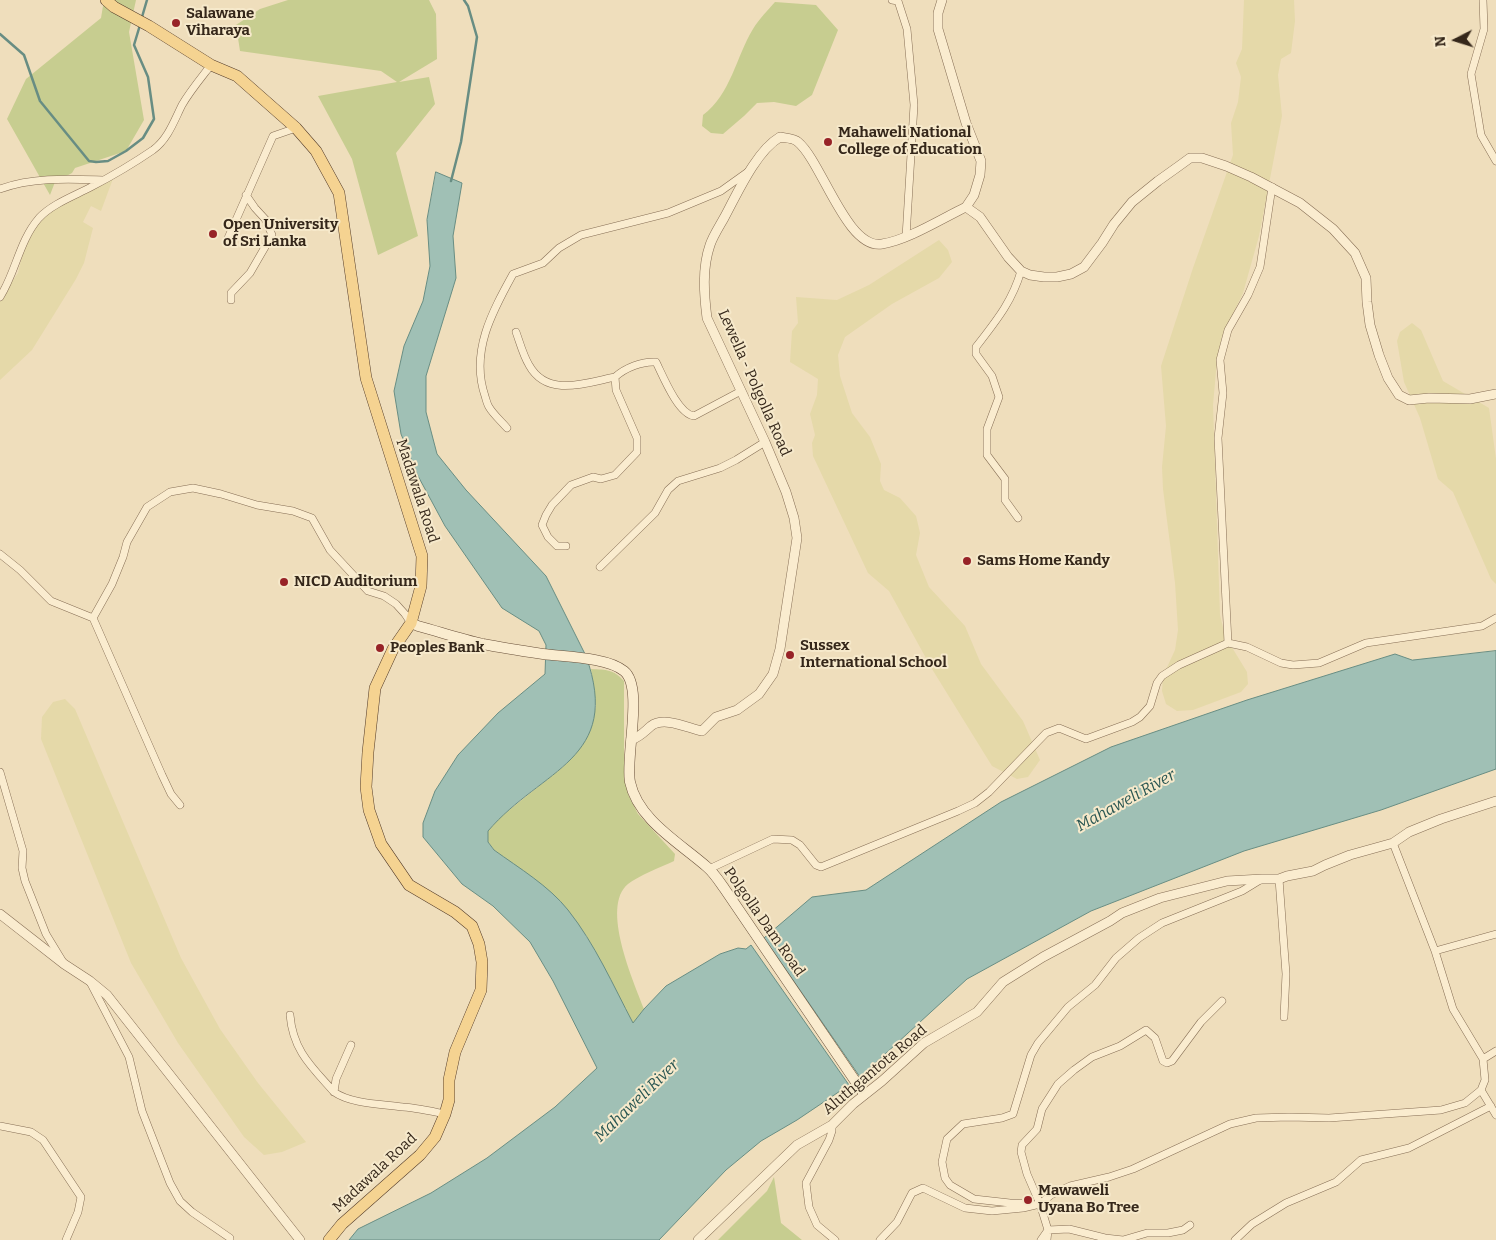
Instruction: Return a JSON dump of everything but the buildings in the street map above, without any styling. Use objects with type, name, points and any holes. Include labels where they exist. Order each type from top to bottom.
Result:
[{"type":"main road","name":"Madawala Road","points":[[106,0],[114,7],[149,26],[211,65],[237,76],[296,128],[316,151],[339,193],[366,378],[422,556],[422,586],[411,623],[393,649],[375,688],[366,787],[369,810],[381,844],[409,885],[455,912],[472,926],[479,944],[482,962],[481,990],[455,1052],[449,1080],[449,1100],[435,1137],[420,1154],[342,1224],[329,1240]]},
{"type":"main road","name":"Polgolla Dam Road","points":[[411,623],[484,644],[607,663],[625,671],[633,695],[629,759],[629,774],[633,792],[647,814],[665,832],[709,869],[724,888],[864,1094]]},
{"type":"street","points":[[892,0],[898,1],[907,29],[914,105],[906,237]]},
{"type":"street","points":[[942,0],[938,13],[938,28],[966,123],[981,161],[980,175],[974,195],[966,207],[980,217],[1008,257],[1021,271],[1044,278],[1071,274],[1084,267],[1132,202],[1190,158],[1202,158],[1226,166],[1272,187],[1300,203],[1333,229],[1354,253],[1366,278],[1370,325],[1379,355],[1388,378],[1399,395],[1409,400],[1429,398],[1470,399],[1496,394]]},
{"type":"street","points":[[1483,0],[1484,29],[1471,74],[1481,135],[1496,161]]},
{"type":"street","points":[[0,296],[6,287],[25,238],[38,219],[49,209],[104,180],[155,148],[171,129],[182,105],[196,83],[211,65]]},
{"type":"street","points":[[228,238],[273,136],[296,128]]},
{"type":"street","name":"Lewella - Polgolla Road","points":[[631,740],[641,736],[658,723],[673,723],[702,731],[716,717],[737,710],[759,694],[773,674],[780,648],[797,538],[794,518],[786,492],[765,442],[708,318],[704,297],[705,270],[710,245],[750,171],[772,141],[780,136],[797,140],[814,161],[842,214],[856,233],[866,241],[880,245],[906,237],[966,207]]},
{"type":"street","points":[[507,428],[488,406],[482,386],[480,365],[482,343],[500,297],[513,274],[543,262],[559,248],[582,235],[668,213],[721,191],[750,171]]},
{"type":"street","points":[[0,189],[15,184],[67,178],[104,180]]},
{"type":"street","points":[[1228,643],[1218,438],[1223,393],[1220,360],[1228,330],[1248,295],[1260,267],[1272,187]]},
{"type":"street","points":[[231,300],[231,293],[250,273],[272,235],[266,220],[246,195]]},
{"type":"street","points":[[1018,518],[1005,500],[1005,479],[987,455],[987,430],[999,397],[992,376],[976,354],[976,347],[1003,312],[1016,289],[1021,271]]},
{"type":"street","points":[[516,332],[529,366],[540,380],[548,384],[571,386],[615,377],[621,372],[648,362],[656,362],[681,409],[688,416],[694,416],[741,391]]},
{"type":"street","points":[[566,546],[557,546],[548,537],[542,525],[552,505],[571,485],[593,477],[601,479],[615,475],[637,452],[637,438],[616,390],[615,377]]},
{"type":"street","points":[[600,567],[655,513],[668,490],[678,481],[720,468],[765,442]]},
{"type":"street","points":[[94,618],[112,584],[127,542],[147,507],[170,492],[193,488],[257,505],[294,511],[312,518],[330,550],[368,591],[384,596],[396,604],[411,623]]},
{"type":"street","points":[[0,554],[20,570],[51,601],[94,618],[162,775],[171,794],[180,805]]},
{"type":"street","points":[[709,869],[773,839],[792,840],[800,845],[816,865],[821,867],[958,811],[975,803],[989,792],[1046,733],[1059,728],[1086,738],[1132,722],[1140,718],[1150,706],[1157,682],[1162,676],[1179,665],[1228,643],[1247,647],[1281,663],[1293,665],[1319,662],[1366,643],[1482,626],[1496,618]]},
{"type":"street","points":[[0,772],[23,851],[22,868],[25,881],[46,934],[64,964]]},
{"type":"street","name":"Aluthgantota Road","points":[[698,1240],[797,1145],[832,1125],[864,1094],[882,1081],[924,1043],[976,1012],[1003,982],[1122,913],[1160,898],[1226,881],[1279,879],[1313,871],[1350,855],[1393,843],[1409,832],[1433,822],[1496,801]]},
{"type":"street","points":[[880,1240],[897,1222],[912,1193],[923,1188],[965,1208],[992,1211],[1023,1208],[1040,1204],[1051,1195],[1070,1186],[1109,1178],[1133,1169],[1230,1124],[1256,1118],[1329,1118],[1441,1110],[1465,1103],[1481,1090],[1485,1080],[1482,1059],[1453,1009],[1435,950],[1393,843]]},
{"type":"street","points":[[1040,1204],[974,1199],[950,1185],[945,1178],[942,1162],[946,1139],[963,1124],[1002,1118],[1013,1114],[1031,1055],[1038,1043],[1068,1007],[1095,985],[1116,958],[1139,938],[1162,923],[1242,891],[1262,879]]},
{"type":"street","points":[[1279,879],[1286,974],[1284,1017]]},
{"type":"street","points":[[0,914],[107,995],[300,1240]]},
{"type":"street","points":[[1435,950],[1496,934]]},
{"type":"street","points":[[90,981],[129,1057],[142,1110],[170,1183],[180,1201],[192,1212],[230,1238],[230,1240]]},
{"type":"street","points":[[1047,1240],[1048,1230],[1040,1204],[1027,1174],[1021,1152],[1022,1145],[1037,1129],[1042,1109],[1058,1084],[1092,1057],[1120,1046],[1146,1030],[1155,1038],[1163,1061],[1167,1063],[1172,1061],[1201,1022],[1222,1001]]},
{"type":"street","points":[[290,1015],[296,1042],[302,1055],[334,1092],[340,1096],[357,1101],[445,1114]]},
{"type":"street","points":[[334,1092],[336,1079],[351,1045]]},
{"type":"street","points":[[1482,1059],[1496,1051]]},
{"type":"street","points":[[1481,1090],[1496,1115]]},
{"type":"street","points":[[1235,1240],[1252,1224],[1286,1203],[1336,1182],[1361,1160],[1409,1148],[1490,1106]]},
{"type":"street","points":[[832,1125],[829,1140],[806,1183],[809,1207],[818,1225],[835,1240]]},
{"type":"street","points":[[0,1126],[30,1132],[44,1140],[81,1197],[78,1212],[66,1240]]},
{"type":"street","points":[[1048,1230],[1069,1229],[1105,1238],[1123,1240],[1148,1233],[1168,1233],[1183,1230],[1190,1225]]},
{"type":"street","points":[[1042,1240],[1048,1230]]},
{"type":"shaded area","points":[[1244,0],[1294,0],[1295,21],[1291,53],[1281,59],[1278,75],[1282,116],[1259,236],[1243,293],[1222,337],[1217,360],[1213,405],[1220,615],[1225,636],[1247,672],[1248,684],[1241,692],[1193,710],[1177,711],[1166,704],[1162,691],[1163,676],[1175,650],[1178,630],[1175,583],[1163,489],[1162,467],[1166,426],[1161,366],[1233,155],[1231,123],[1238,102],[1241,77],[1236,63],[1242,49]]},
{"type":"shaded area","points":[[114,176],[101,211],[91,206],[83,222],[93,228],[84,263],[76,279],[32,350],[0,380],[0,299],[18,273],[27,234],[46,209]]},
{"type":"shaded area","points":[[939,240],[948,250],[952,262],[939,278],[892,304],[845,337],[838,355],[840,376],[852,413],[870,437],[881,464],[880,481],[884,490],[900,498],[916,516],[920,533],[916,555],[929,587],[965,626],[981,664],[1023,721],[1040,760],[1028,777],[1017,779],[992,766],[932,669],[889,591],[868,573],[813,456],[812,443],[815,435],[810,414],[817,395],[818,379],[790,362],[792,331],[798,323],[796,297],[837,300],[869,285]]},
{"type":"shaded area","points":[[1412,323],[1421,330],[1443,381],[1489,408],[1496,459],[1496,584],[1491,579],[1453,492],[1438,479],[1420,418],[1404,382],[1397,341],[1400,332]]},
{"type":"shaded area","points":[[65,699],[75,709],[181,958],[220,1029],[258,1083],[306,1142],[282,1152],[264,1155],[244,1137],[178,1043],[131,963],[41,739],[42,717],[53,702]]},
{"type":"green space","points":[[104,0],[136,0],[129,32],[144,120],[126,151],[75,168],[72,173],[55,182],[50,195],[7,119],[26,79],[101,18]]},
{"type":"green space","points":[[288,0],[429,0],[436,14],[437,59],[399,82],[429,77],[435,104],[396,153],[418,236],[378,255],[352,159],[318,96],[397,82],[381,71],[240,51],[236,25],[260,9]]},
{"type":"green space","points":[[775,2],[816,5],[838,30],[812,95],[796,106],[774,102],[757,103],[723,134],[711,133],[702,126],[703,115],[720,97],[753,29]]},
{"type":"green space","points":[[591,669],[609,671],[624,681],[624,758],[628,794],[638,814],[675,854],[674,861],[632,881],[620,895],[617,909],[618,927],[627,964],[644,1009],[633,1024],[586,935],[522,871],[494,850],[488,842],[488,831],[498,819],[564,766],[576,753],[596,707]]},
{"type":"green space","points":[[774,1177],[781,1223],[802,1240],[718,1240],[767,1191]]},
{"type":"water","name":"Mahaweli River","points":[[436,172],[462,183],[453,236],[456,278],[426,376],[426,412],[437,454],[466,490],[546,576],[586,656],[595,691],[594,718],[585,740],[571,759],[509,810],[488,831],[488,842],[494,850],[543,885],[568,910],[595,951],[633,1023],[666,986],[720,954],[738,948],[746,949],[751,945],[849,1085],[797,1120],[761,1141],[726,1170],[659,1240],[349,1240],[358,1229],[431,1193],[487,1158],[555,1107],[597,1068],[553,981],[530,942],[493,906],[462,884],[423,837],[423,823],[435,791],[458,755],[498,713],[545,674],[546,645],[539,631],[502,608],[445,526],[418,476],[401,434],[394,391],[404,346],[423,301],[430,266],[427,220]]},
{"type":"water","name":"Mahaweli River","points":[[1496,651],[1496,769],[1381,810],[1244,851],[1091,911],[967,979],[860,1077],[764,938],[812,897],[866,890],[1001,802],[1111,747],[1247,700],[1395,654],[1412,660]]},
{"type":"waterway","points":[[142,17],[147,0]]},
{"type":"waterway","points":[[451,181],[461,142],[477,37],[468,6],[464,0]]},
{"type":"waterway","points":[[0,34],[24,55],[40,101],[89,161],[96,162],[108,161],[126,151],[143,138],[154,119],[148,77],[134,45],[140,25]]},
{"type":"place","name":"Salawane Viharaya","points":[[176,23]]},
{"type":"place","name":"Mahaweli National College of Education","points":[[828,142]]},
{"type":"place","name":"Open University of Sri Lanka","points":[[213,234]]},
{"type":"place","name":"Sams Home Kandy","points":[[967,561]]},
{"type":"place","name":"NICD Auditorium","points":[[284,582]]},
{"type":"place","name":"Peoples Bank","points":[[380,648]]},
{"type":"place","name":"Sussex International School","points":[[790,655]]},
{"type":"place","name":"Mawaweli Uyana Bo Tree","points":[[1028,1200]]}]
